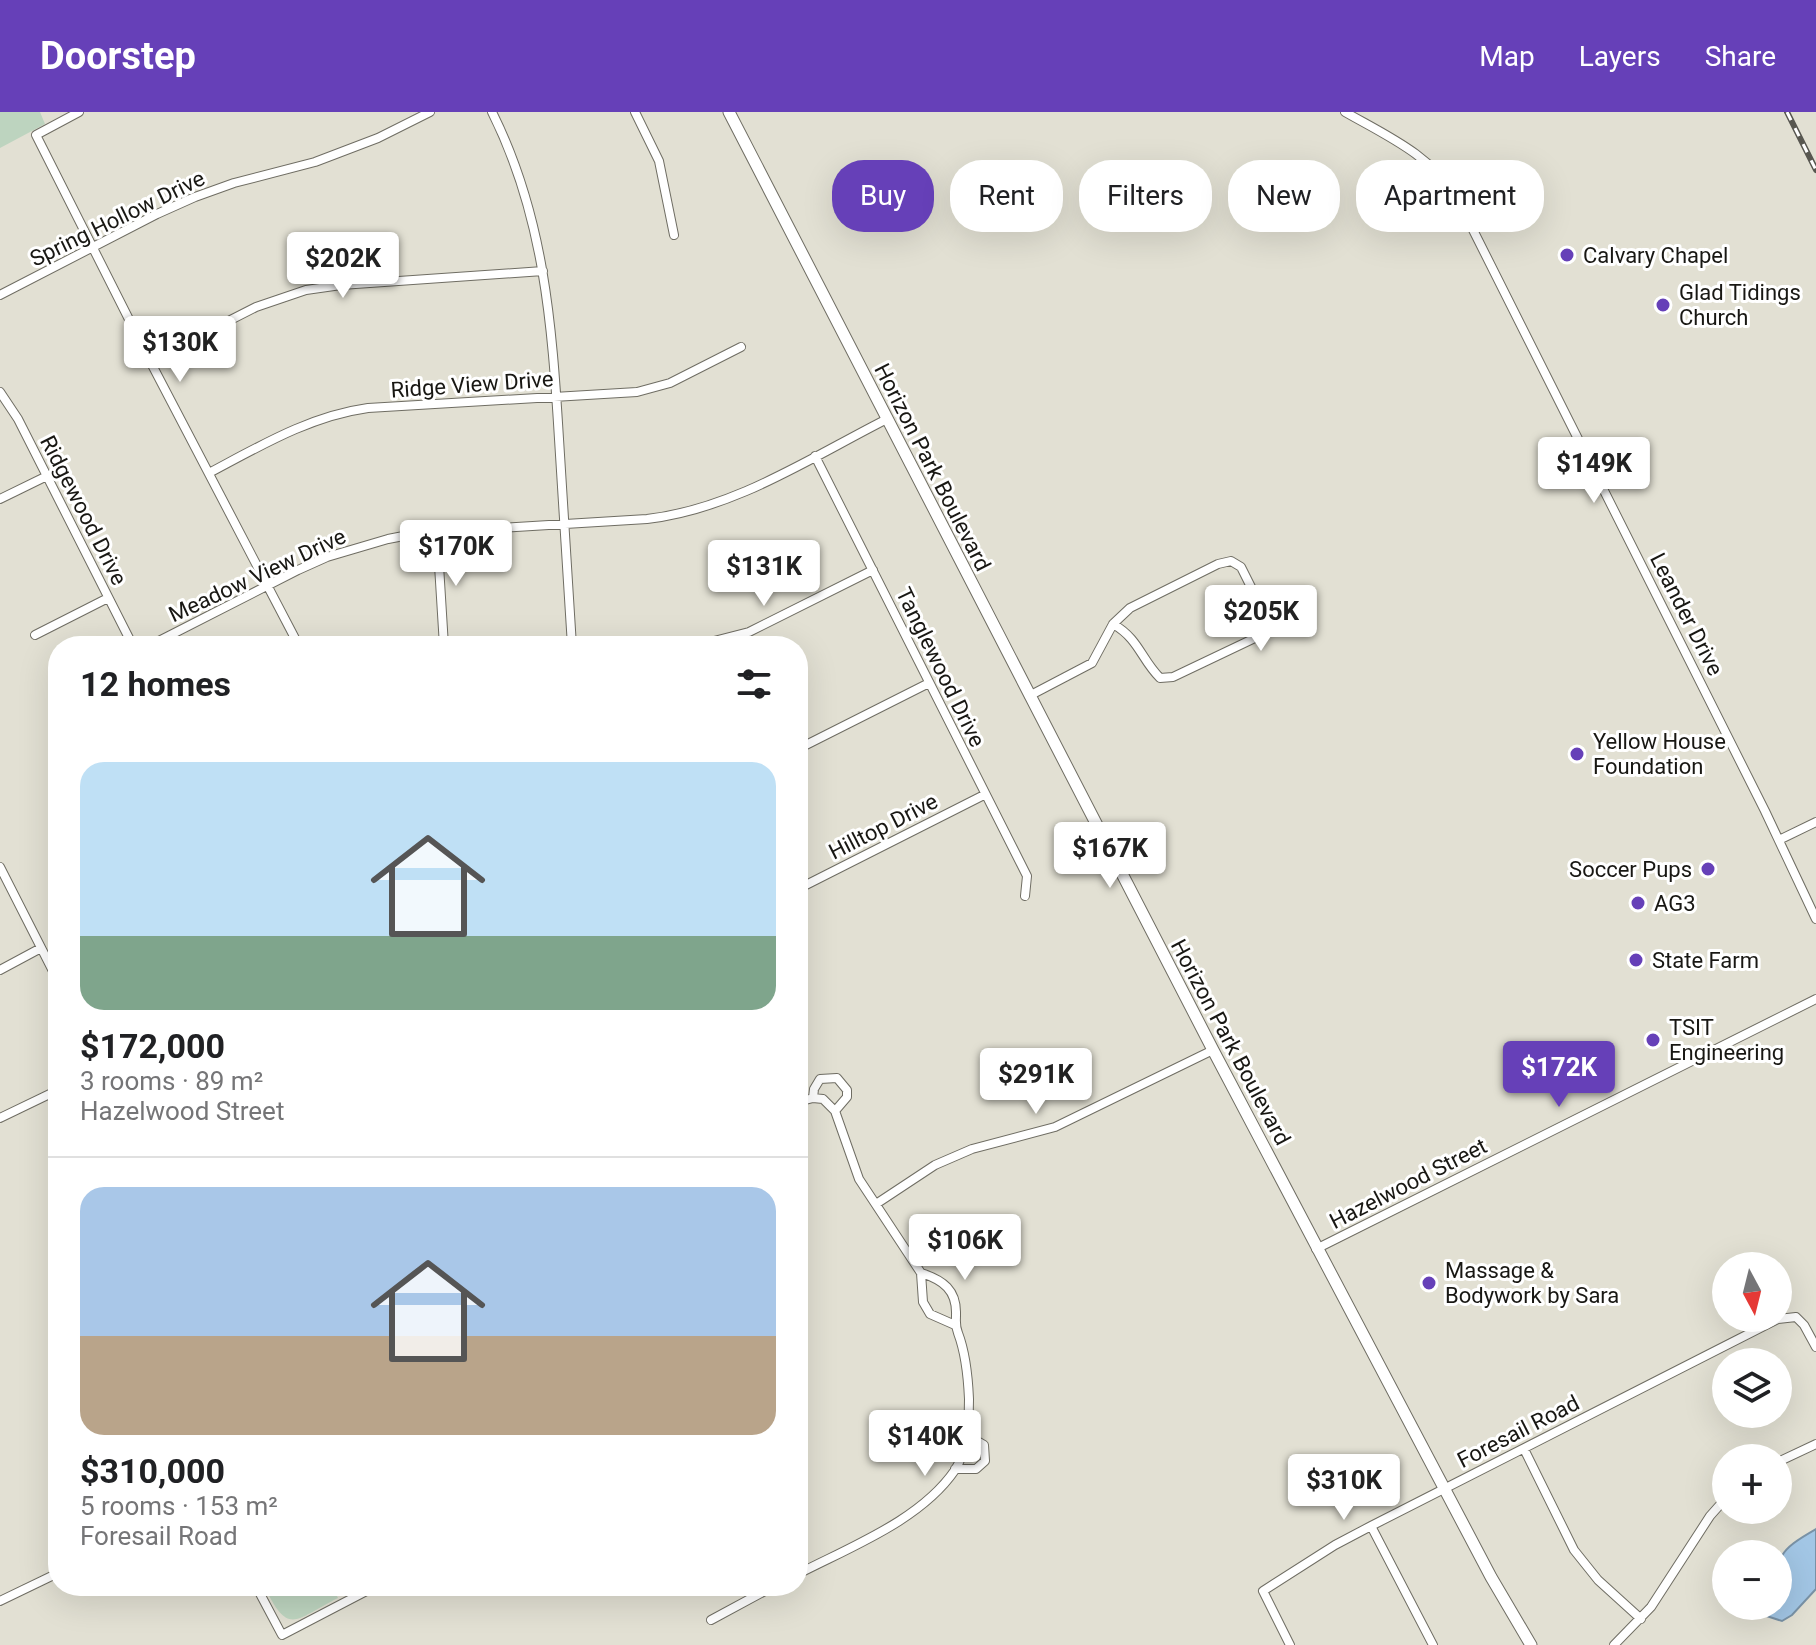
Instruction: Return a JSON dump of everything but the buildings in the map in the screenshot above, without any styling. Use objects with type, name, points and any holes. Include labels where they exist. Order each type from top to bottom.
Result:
[{"type":"street","points":[[79,112],[36,135],[294,636]]},
{"type":"street","name":"Spring Hollow Drive","points":[[0,295],[195,197],[234,183],[315,162],[378,138],[430,112]]},
{"type":"street","points":[[492,112],[527,201],[543,271],[556,396],[571,636]]},
{"type":"street","points":[[635,112],[659,161],[674,235]]},
{"type":"street","name":"Horizon Park Boulevard","points":[[729,112],[1316,1249],[1531,1645]]},
{"type":"street","name":"Leander Drive","points":[[1345,112],[1417,153],[1436,169],[1457,198],[1816,919]]},
{"type":"street","points":[[150,361],[256,307],[306,290],[543,271]]},
{"type":"street","name":"Ridge View Drive","points":[[209,473],[305,424],[344,412],[637,392],[659,387],[741,347]]},
{"type":"street","name":"Ridgewood Drive","points":[[0,392],[18,419],[128,636]]},
{"type":"street","name":"Meadow View Drive","points":[[169,636],[327,557],[388,539],[664,517],[699,509],[733,497],[887,419]]},
{"type":"street","name":"Tanglewood Drive","points":[[815,456],[1027,876],[1025,896]]},
{"type":"street","points":[[0,499],[47,476]]},
{"type":"street","points":[[437,533],[443,636]]},
{"type":"street","points":[[1029,696],[1092,663],[1113,624],[1130,608],[1218,564],[1231,561],[1241,567],[1266,617],[1265,628],[1257,637],[1173,677],[1160,678],[1137,643],[1126,631],[1113,624]]},
{"type":"street","points":[[733,636],[749,632],[873,570]]},
{"type":"street","points":[[35,635],[108,598]]},
{"type":"street","points":[[808,744],[929,683]]},
{"type":"street","name":"Hilltop Drive","points":[[808,884],[984,795]]},
{"type":"street","points":[[1779,840],[1816,822]]},
{"type":"street","points":[[0,867],[48,962]]},
{"type":"street","points":[[0,970],[41,948]]},
{"type":"street","name":"Hazelwood Street","points":[[1316,1249],[1816,999]]},
{"type":"street","points":[[876,1204],[935,1165],[972,1149],[1055,1127],[1213,1050]]},
{"type":"street","points":[[813,1098],[820,1079],[837,1078],[847,1090],[847,1097],[835,1111]]},
{"type":"street","points":[[0,1118],[48,1095]]},
{"type":"street","points":[[808,1099],[823,1099],[835,1111],[859,1179],[921,1273],[923,1302],[930,1314],[955,1325]]},
{"type":"street","points":[[808,1569],[906,1518],[955,1469],[967,1435],[969,1387],[964,1350],[955,1325],[956,1303],[944,1283],[921,1273]]},
{"type":"street","name":"Foresail Road","points":[[1290,1645],[1263,1591],[1371,1526],[1778,1319],[1796,1317],[1816,1347]]},
{"type":"street","points":[[955,1469],[976,1469],[985,1461],[987,1451],[984,1445],[967,1435]]},
{"type":"street","points":[[1792,1455],[1816,1444]]},
{"type":"street","points":[[1524,1449],[1574,1550],[1598,1580],[1641,1619]]},
{"type":"street","points":[[1614,1645],[1651,1607],[1712,1514]]},
{"type":"street","points":[[1371,1526],[1433,1645]]},
{"type":"street","points":[[0,1601],[48,1578]]},
{"type":"street","points":[[261,1596],[282,1635],[357,1596]]},
{"type":"street","points":[[711,1620],[755,1596]]},
{"type":"green space","points":[[0,112],[40,112],[45,124],[0,148]]},
{"type":"green space","points":[[270,1596],[338,1598],[294,1619],[287,1618]]},
{"type":"water","points":[[1816,1529],[1816,1589],[1792,1615],[1792,1545]]},
{"type":"railway","points":[[1787,112],[1816,170]]},
{"type":"place","name":"Calvary Chapel","points":[[1567,255]]},
{"type":"place","name":"Glad Tidings Church","points":[[1663,305]]},
{"type":"place","name":"Yellow House Foundation","points":[[1577,754]]},
{"type":"place","name":"Soccer Pups","points":[[1708,869]]},
{"type":"place","name":"AG3","points":[[1638,903]]},
{"type":"place","name":"State Farm","points":[[1636,960]]},
{"type":"place","name":"TSIT Engineering","points":[[1653,1040]]},
{"type":"place","name":"Massage & Bodywork by Sara","points":[[1429,1283]]}]
